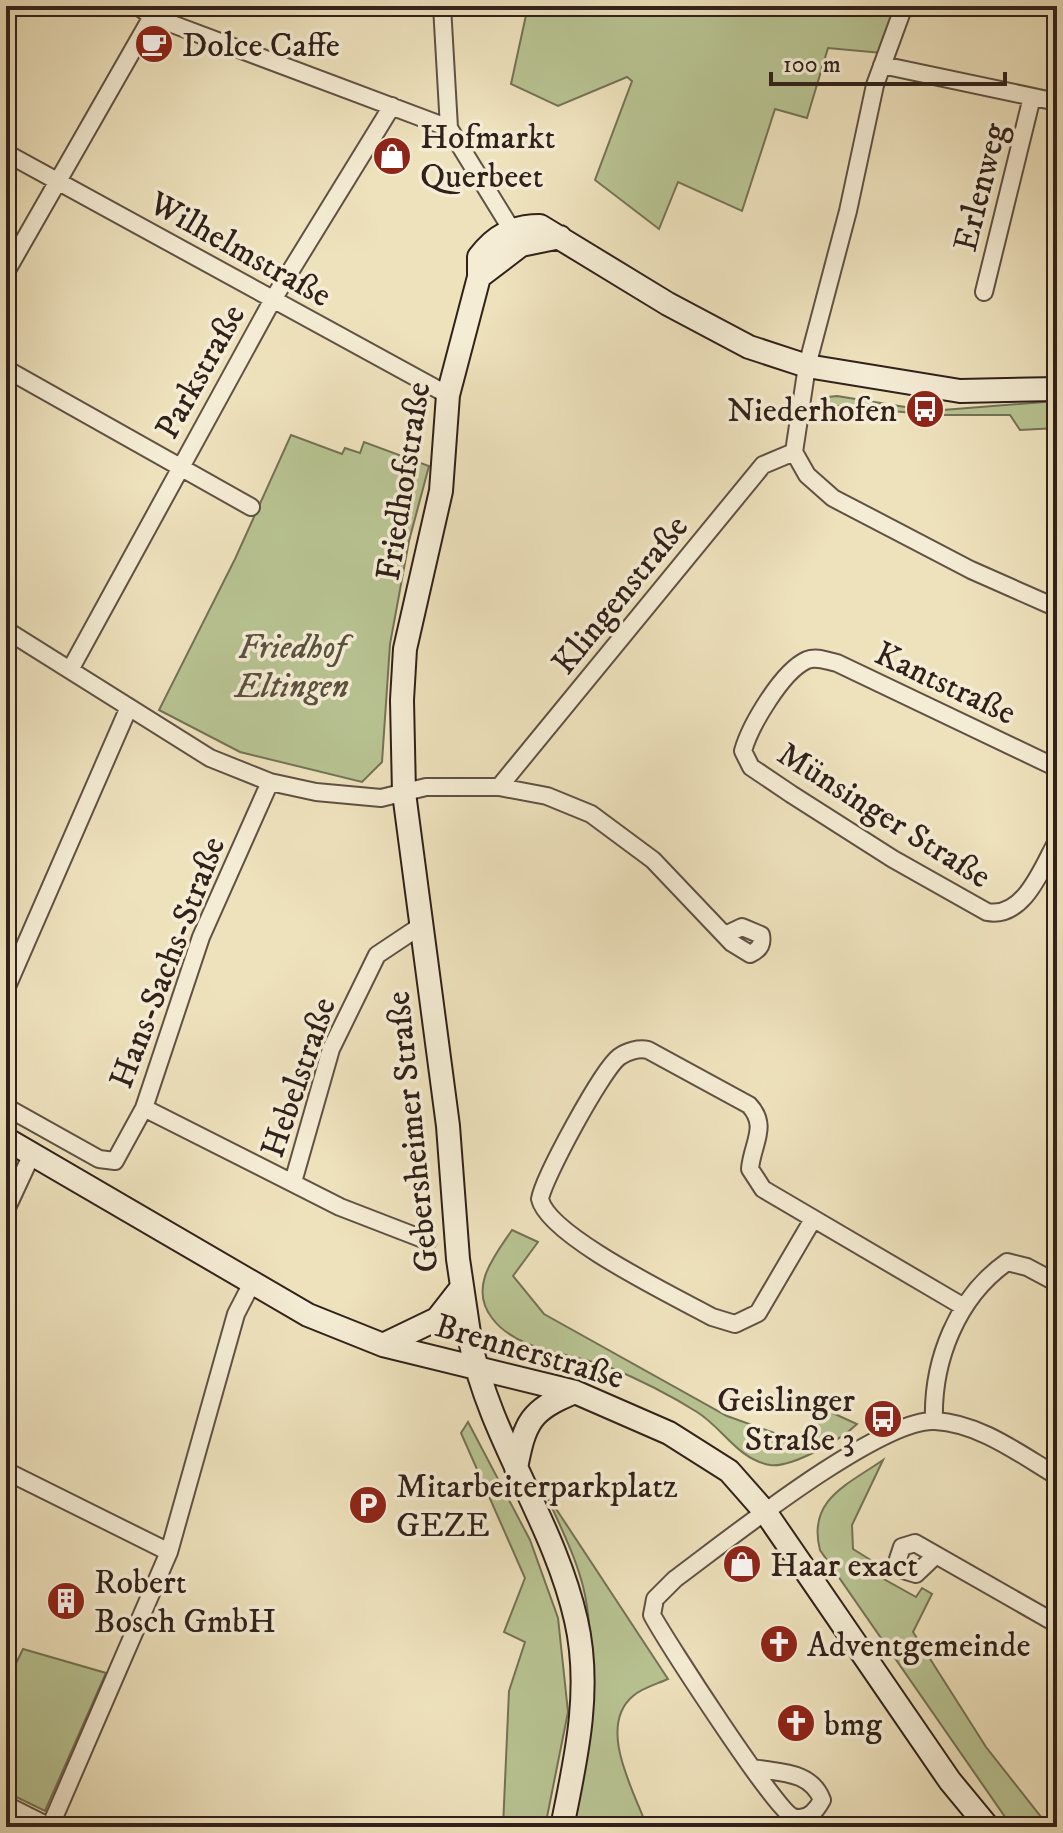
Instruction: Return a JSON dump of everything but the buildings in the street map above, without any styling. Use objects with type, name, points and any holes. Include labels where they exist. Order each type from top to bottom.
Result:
[{"type":"main road","points":[[516,237],[560,237],[668,304],[736,340],[807,366],[960,391],[1057,389]]},
{"type":"main road","name":"Friedhofstraße","points":[[404,793],[405,649],[441,491],[448,395],[479,277],[516,237]]},
{"type":"main road","name":"Gebersheimer Straße","points":[[404,793],[448,1126],[462,1287],[475,1366],[556,1558],[579,1638],[582,1714],[562,1827]]},
{"type":"main road","name":"Brennerstraße","points":[[6,1139],[308,1315],[383,1345],[575,1392],[627,1413],[702,1453],[735,1476],[766,1513],[932,1755],[988,1827]]},
{"type":"main road","points":[[383,1345],[437,1319],[462,1287]]},
{"type":"main road","points":[[516,1468],[524,1432],[533,1415],[552,1401],[575,1392]]},
{"type":"street","points":[[442,6],[449,128],[516,237]]},
{"type":"street","points":[[904,6],[882,65],[807,366],[794,452],[807,475],[833,498],[971,570],[1057,608]]},
{"type":"street","points":[[6,272],[149,9],[295,73],[449,128]]},
{"type":"street","points":[[882,65],[1057,102]]},
{"type":"street","name":"Erlenweg","points":[[984,292],[1032,97]]},
{"type":"street","name":"Parkstraße","points":[[70,670],[272,301],[392,106]]},
{"type":"street","name":"Wilhelmstraße","points":[[6,153],[448,395]]},
{"type":"street","points":[[6,369],[251,507]]},
{"type":"street","name":"Klingenstraße","points":[[499,787],[763,465],[794,452]]},
{"type":"street","points":[[6,630],[210,758],[270,782],[316,792],[381,798],[426,787],[499,787],[547,796],[591,814],[653,860],[725,935]]},
{"type":"street","name":"Kantstraße","points":[[808,660],[837,663],[1057,768]]},
{"type":"street","name":"Münsinger Straße","points":[[808,660],[790,672],[748,732],[743,751],[751,767],[893,859],[987,912],[1004,913],[1021,902],[1057,841]]},
{"type":"street","points":[[6,989],[129,707]]},
{"type":"street","name":"Hans-Sachs-Straße","points":[[6,1107],[99,1159],[115,1161],[144,1108],[201,937],[270,782]]},
{"type":"street","name":"Hebelstraße","points":[[293,1182],[331,1049],[377,955],[422,925]]},
{"type":"street","points":[[812,1221],[758,1313],[735,1324],[712,1317],[558,1227],[540,1199],[549,1172],[610,1067],[631,1052],[648,1050],[749,1105],[757,1113],[761,1128],[751,1157],[753,1178],[763,1189],[812,1221],[964,1307]]},
{"type":"street","points":[[144,1108],[340,1207],[428,1241]]},
{"type":"street","points":[[6,1210],[32,1154]]},
{"type":"street","points":[[934,1421],[933,1391],[943,1352],[964,1307],[986,1276],[1007,1262],[1027,1267],[1057,1283]]},
{"type":"street","points":[[6,1805],[50,1827],[169,1552],[236,1314],[253,1281]]},
{"type":"street","points":[[753,1768],[652,1615],[655,1599],[675,1579],[766,1513],[889,1432],[934,1421],[985,1434],[1057,1476]]},
{"type":"street","points":[[6,1471],[169,1552]]},
{"type":"street","points":[[936,1555],[1057,1624]]},
{"type":"green space","points":[[528,6],[897,6],[882,53],[828,48],[807,118],[775,109],[742,211],[678,182],[659,229],[595,180],[632,81],[627,77],[558,106],[511,84]]},
{"type":"green space","points":[[828,397],[930,411],[1057,401],[1057,428],[1020,430],[1010,415],[935,415],[837,406],[831,412],[823,408]]},
{"type":"green space","name":"Friedhof Eltingen","points":[[291,435],[342,454],[345,448],[360,453],[364,442],[429,466],[409,541],[390,644],[382,762],[362,782],[240,752],[159,710],[235,559]]},
{"type":"green space","points":[[512,1230],[538,1242],[513,1276],[544,1314],[727,1416],[794,1440],[826,1410],[857,1424],[816,1451],[791,1462],[770,1465],[758,1462],[739,1450],[706,1419],[654,1388],[609,1367],[546,1350],[516,1338],[492,1318],[483,1295],[487,1272]]},
{"type":"green space","points":[[468,1422],[530,1540],[558,1618],[568,1712],[545,1827],[503,1827],[509,1691],[525,1642],[504,1632],[525,1578],[461,1433]]},
{"type":"green space","points":[[883,1460],[852,1525],[853,1549],[885,1569],[882,1578],[916,1597],[922,1588],[932,1594],[913,1632],[986,1747],[1049,1827],[1012,1827],[820,1550],[817,1533],[825,1506],[844,1486]]},
{"type":"green space","points":[[545,1492],[668,1679],[633,1696],[622,1709],[618,1725],[622,1760],[647,1827],[573,1827],[588,1717],[590,1635],[581,1577]]},
{"type":"green space","points":[[23,1649],[106,1673],[45,1811],[6,1792],[6,1684]]},
{"type":"place","name":"Dolce Caffe","points":[[154,44]]},
{"type":"place","name":"Hofmarkt Querbeet","points":[[392,156]]},
{"type":"place","name":"Niederhofen","points":[[925,409]]},
{"type":"place","name":"Geislinger Straße 3","points":[[883,1419]]},
{"type":"place","name":"Mitarbeiterparkplatz GEZE","points":[[368,1505]]},
{"type":"place","name":"Haar exact","points":[[742,1564]]},
{"type":"place","name":"Robert Bosch GmbH","points":[[66,1601]]},
{"type":"place","name":"Adventgemeinde","points":[[779,1644]]},
{"type":"place","name":"bmg","points":[[796,1723]]}]
